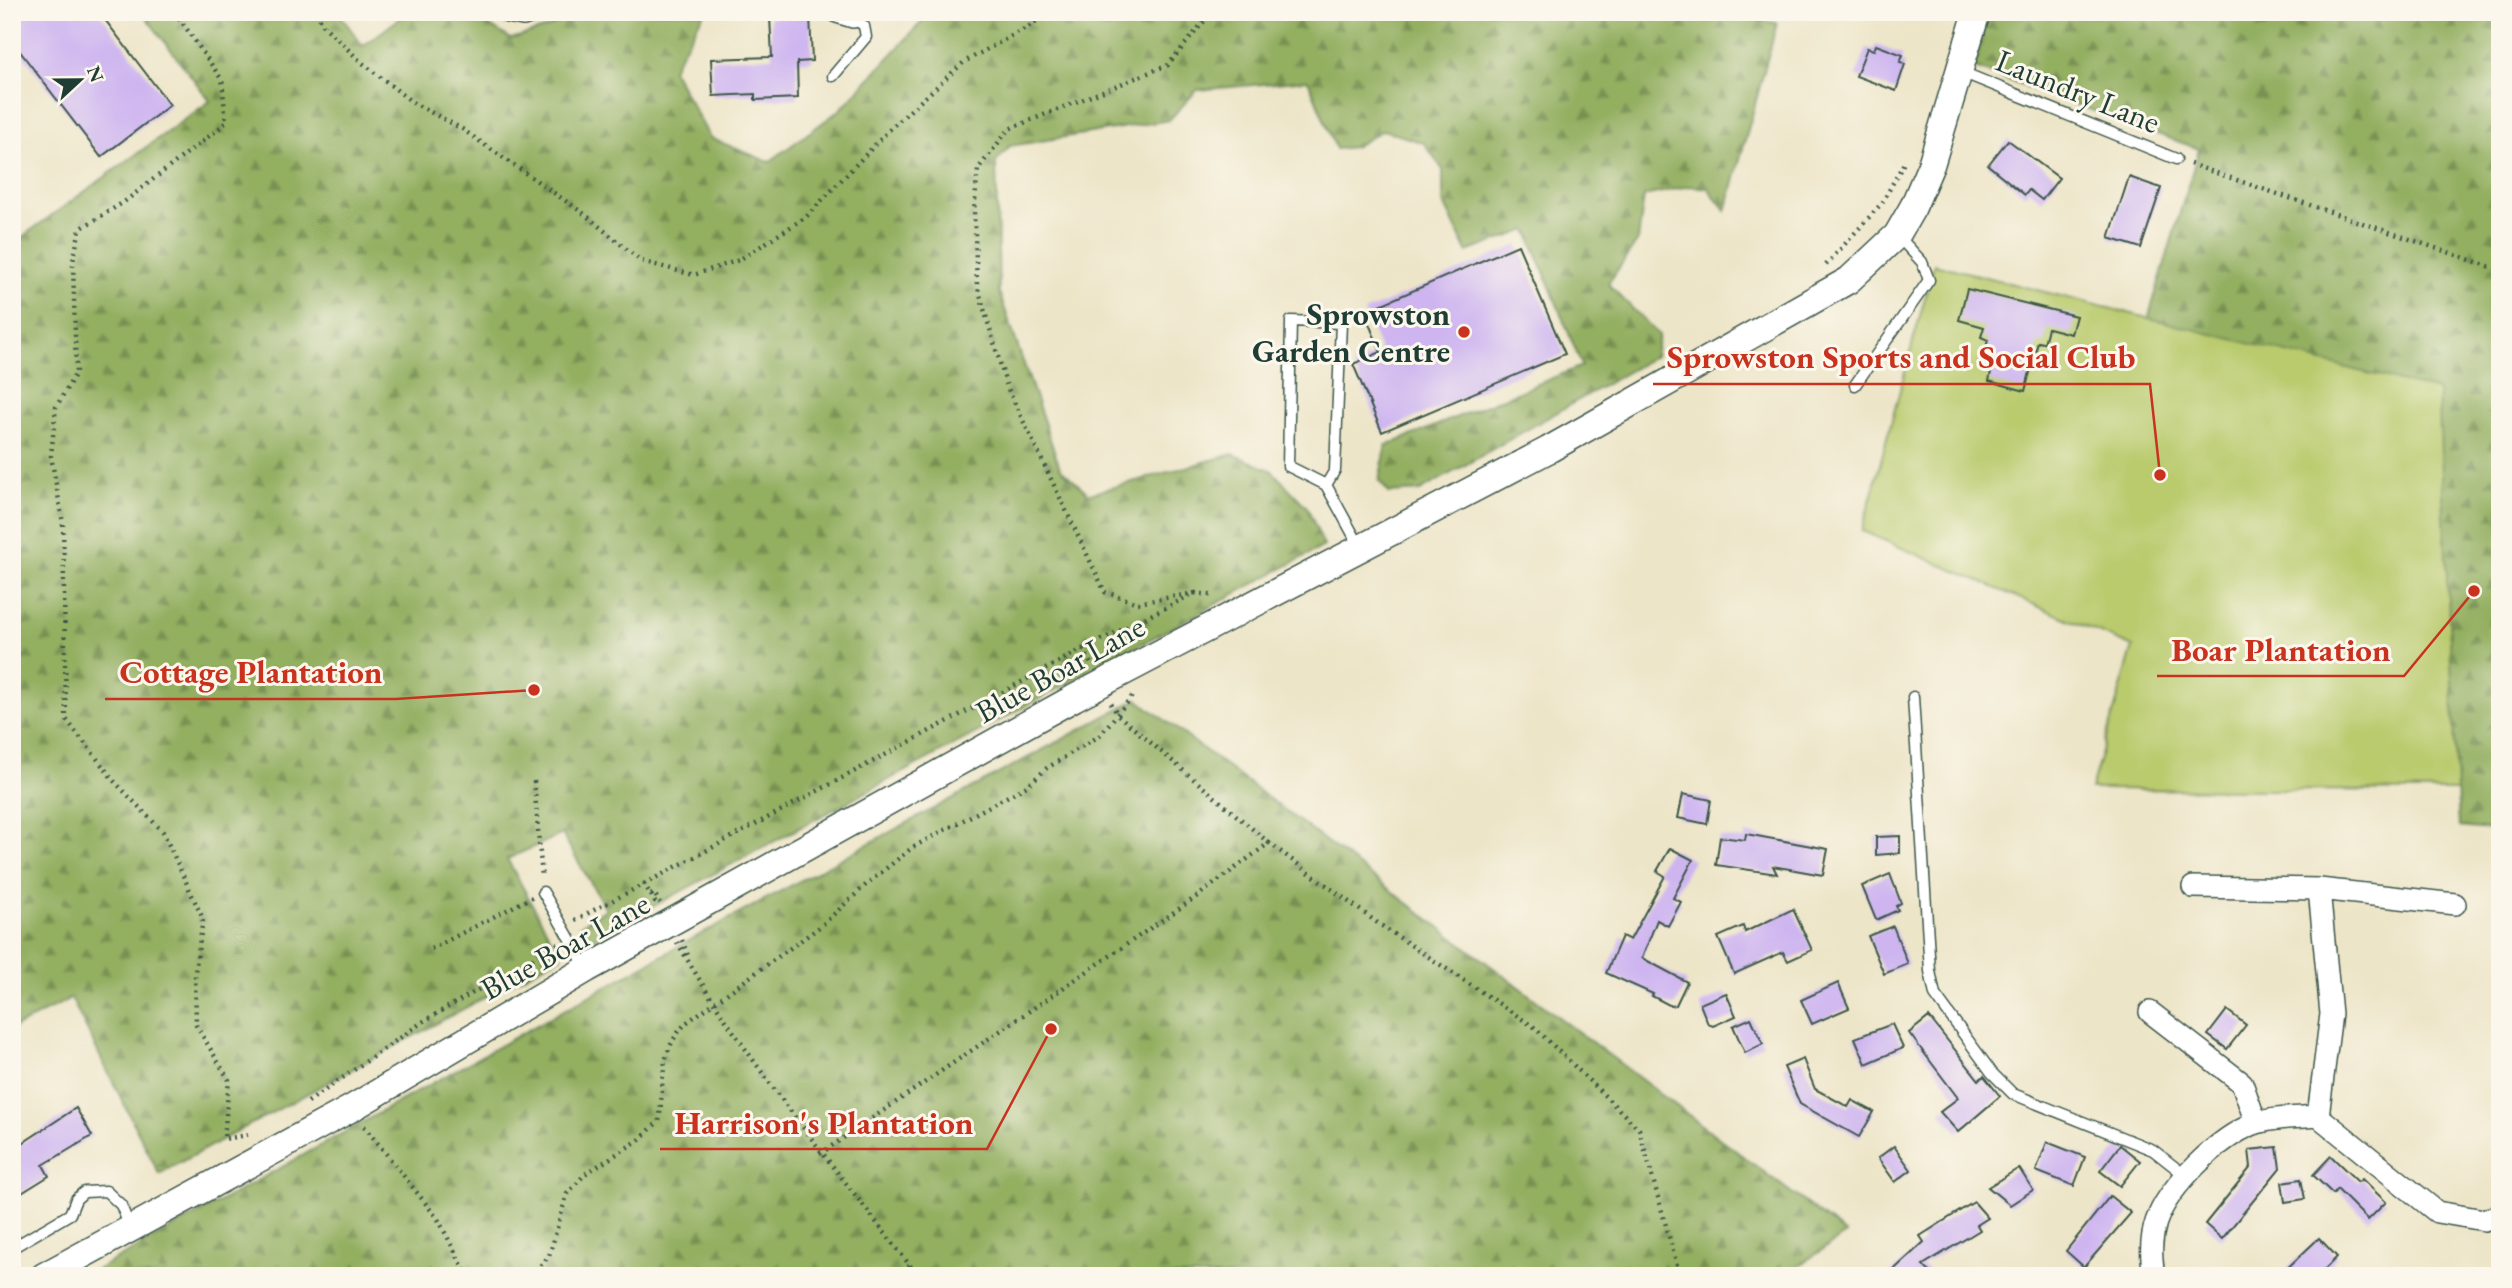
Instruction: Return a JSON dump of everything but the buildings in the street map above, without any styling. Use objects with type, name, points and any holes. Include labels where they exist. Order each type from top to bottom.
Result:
[{"type":"street","points":[[508,12],[523,15],[533,12]]},
{"type":"street","name":"Blue Boar Lane","points":[[44,1276],[131,1231],[352,1108],[587,968],[673,923],[1101,684],[1362,549],[1849,280],[1897,235],[1931,165],[1976,12]]},
{"type":"street","points":[[2193,887],[2319,889],[2455,904]]},
{"type":"street","points":[[2318,1116],[2331,1014],[2319,889]]},
{"type":"street","points":[[2150,1012],[2242,1083],[2256,1123]]},
{"type":"street","points":[[2154,1276],[2151,1251],[2157,1221],[2186,1176],[2229,1138],[2256,1123],[2318,1116],[2437,1212],[2484,1220],[2500,1215]]},
{"type":"lane","points":[[833,76],[866,37],[864,26],[845,15]]},
{"type":"lane","name":"Laundry Lane","points":[[1959,71],[2176,159]]},
{"type":"lane","points":[[1855,385],[1929,280],[1922,262],[1897,235]]},
{"type":"lane","points":[[1326,485],[1335,470],[1341,323],[1291,321],[1288,466],[1326,485],[1362,549]]},
{"type":"lane","points":[[1913,697],[1930,971],[1935,995],[1992,1073],[2013,1094],[2153,1150],[2186,1176]]},
{"type":"lane","points":[[543,891],[587,968]]},
{"type":"lane","points":[[12,1248],[69,1214],[76,1199],[84,1192],[106,1191],[121,1205],[131,1231]]},
{"type":"path","points":[[175,12],[222,80],[226,123],[124,202],[80,229],[73,261],[76,373],[56,407],[51,456],[63,523],[61,573],[66,719],[115,782],[163,832],[203,919],[195,972],[196,1025],[229,1080],[224,1139],[243,1138],[255,1131]]},
{"type":"path","points":[[316,12],[324,26],[360,61],[412,102],[462,129],[583,213],[641,261],[694,275],[739,260],[806,217],[893,126],[964,62],[1055,12]]},
{"type":"path","points":[[1202,12],[1206,19],[1168,65],[1009,130],[978,169],[974,211],[977,285],[1007,387],[1105,592],[1138,603],[1195,593],[1219,597]]},
{"type":"path","points":[[1818,274],[1882,203],[1909,152]]},
{"type":"path","points":[[2176,159],[2500,270]]},
{"type":"path","points":[[563,926],[1083,649],[1195,593]]},
{"type":"path","points":[[1083,649],[1118,715],[1269,843],[1379,924],[1534,1027],[1639,1129],[1680,1276]]},
{"type":"path","points":[[531,1276],[549,1256],[567,1194],[585,1174],[639,1140],[659,1121],[664,1054],[671,1039],[686,1023],[821,926],[868,883],[913,848],[1027,786],[1047,768]]},
{"type":"path","points":[[432,949],[543,891],[534,781]]},
{"type":"path","points":[[820,1154],[1187,903],[1269,843]]},
{"type":"path","points":[[644,884],[650,895],[654,893],[673,923],[712,1004],[820,1154],[918,1276]]},
{"type":"path","points":[[300,1107],[453,1003],[570,938]]},
{"type":"path","points":[[357,1118],[438,1219],[467,1275],[471,1276]]},
{"type":"path","points":[[898,1276],[910,1265]]},
{"type":"green space","points":[[142,12],[338,12],[363,46],[408,12],[468,12],[511,39],[547,28],[581,12],[705,12],[672,69],[710,138],[769,162],[841,109],[931,12],[1710,12],[1777,23],[1726,211],[1708,188],[1689,186],[1644,196],[1638,240],[1608,284],[1659,335],[1655,356],[1420,491],[1389,493],[1379,481],[1386,446],[1582,366],[1527,230],[1467,252],[1443,201],[1443,170],[1424,143],[1383,130],[1354,147],[1336,149],[1308,80],[1197,90],[1169,120],[1010,146],[996,162],[999,292],[1060,468],[1089,494],[1233,454],[1271,470],[1307,507],[1324,546],[587,942],[579,926],[606,909],[562,834],[507,859],[561,956],[159,1174],[71,998],[12,1029],[12,244],[210,101]]},
{"type":"green space","points":[[1988,12],[2500,12],[2500,831],[2459,827],[2438,391],[2148,319],[2199,149],[1975,68]]},
{"type":"green space","points":[[1934,264],[2438,391],[2457,791],[2091,789],[2133,647],[1862,531]]},
{"type":"green space","points":[[1137,699],[1846,1234],[1783,1276],[86,1276],[679,946]]},
{"type":"place","name":"Sprowston Garden Centre","points":[[1464,332]]},
{"type":"place","name":"Sprowston Sports and Social Club","points":[[2160,475]]},
{"type":"place","name":"Boar Plantation","points":[[2474,591]]},
{"type":"place","name":"Cottage Plantation","points":[[534,690]]},
{"type":"place","name":"Harrison's Plantation","points":[[1051,1029]]}]
